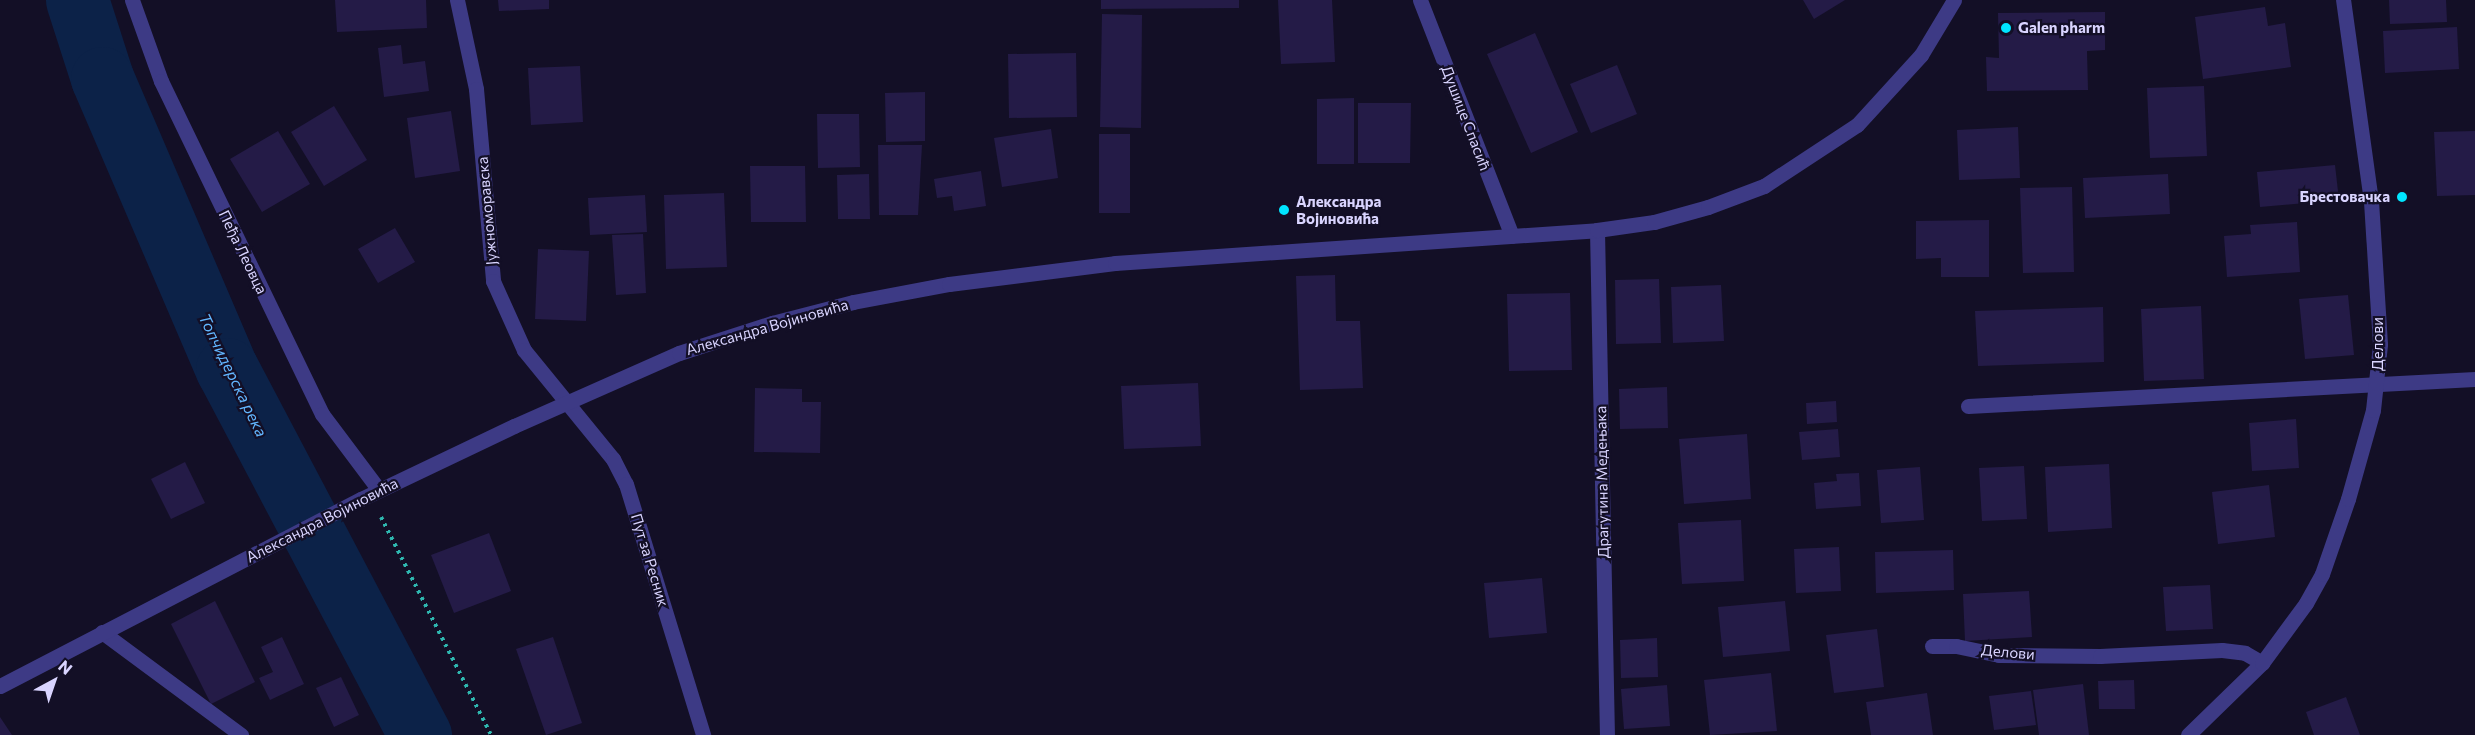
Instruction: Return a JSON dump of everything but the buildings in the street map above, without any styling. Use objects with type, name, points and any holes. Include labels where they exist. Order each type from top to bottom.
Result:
[{"type":"street","name":"Пеђа Леовца","points":[[132,0],[161,81],[321,414],[370,495]]},
{"type":"street","name":"Јужноморавска","points":[[457,0],[476,89],[493,281],[524,350],[564,403]]},
{"type":"street","name":"Душице Спасић","points":[[1420,0],[1512,236]]},
{"type":"street","name":"Александра Војиновића","points":[[0,686],[266,547],[564,403],[679,353],[772,323],[853,302],[949,284],[1115,264],[1598,230],[1654,222],[1708,207],[1764,186],[1824,150],[1857,125],[1900,81],[1921,55],[1954,0]]},
{"type":"street","name":"Делови","points":[[2188,735],[2262,663],[2306,603],[2322,574],[2363,455],[2378,383],[2380,344],[2371,201],[2343,0]]},
{"type":"street","name":"Драгутина Медењака","points":[[1598,230],[1606,735]]},
{"type":"street","points":[[1968,406],[2475,379]]},
{"type":"street","name":"Пут за Ресник","points":[[564,403],[613,459],[626,484],[703,735]]},
{"type":"street","points":[[102,632],[241,735]]},
{"type":"street","name":"Делови","points":[[1932,646],[1956,646],[2000,655],[2100,656],[2222,650],[2245,654],[2262,663]]},
{"type":"path","points":[[370,495],[491,735]]},
{"type":"waterway","name":"Топчидерска река","points":[[77,0],[102,78],[227,369],[420,735]]},
{"type":"place","name":"Galen pharm","points":[[2006,28]]},
{"type":"place","name":"Брестовачка","points":[[2402,197]]},
{"type":"place","name":"Александра Војиновића","points":[[1284,210]]}]
